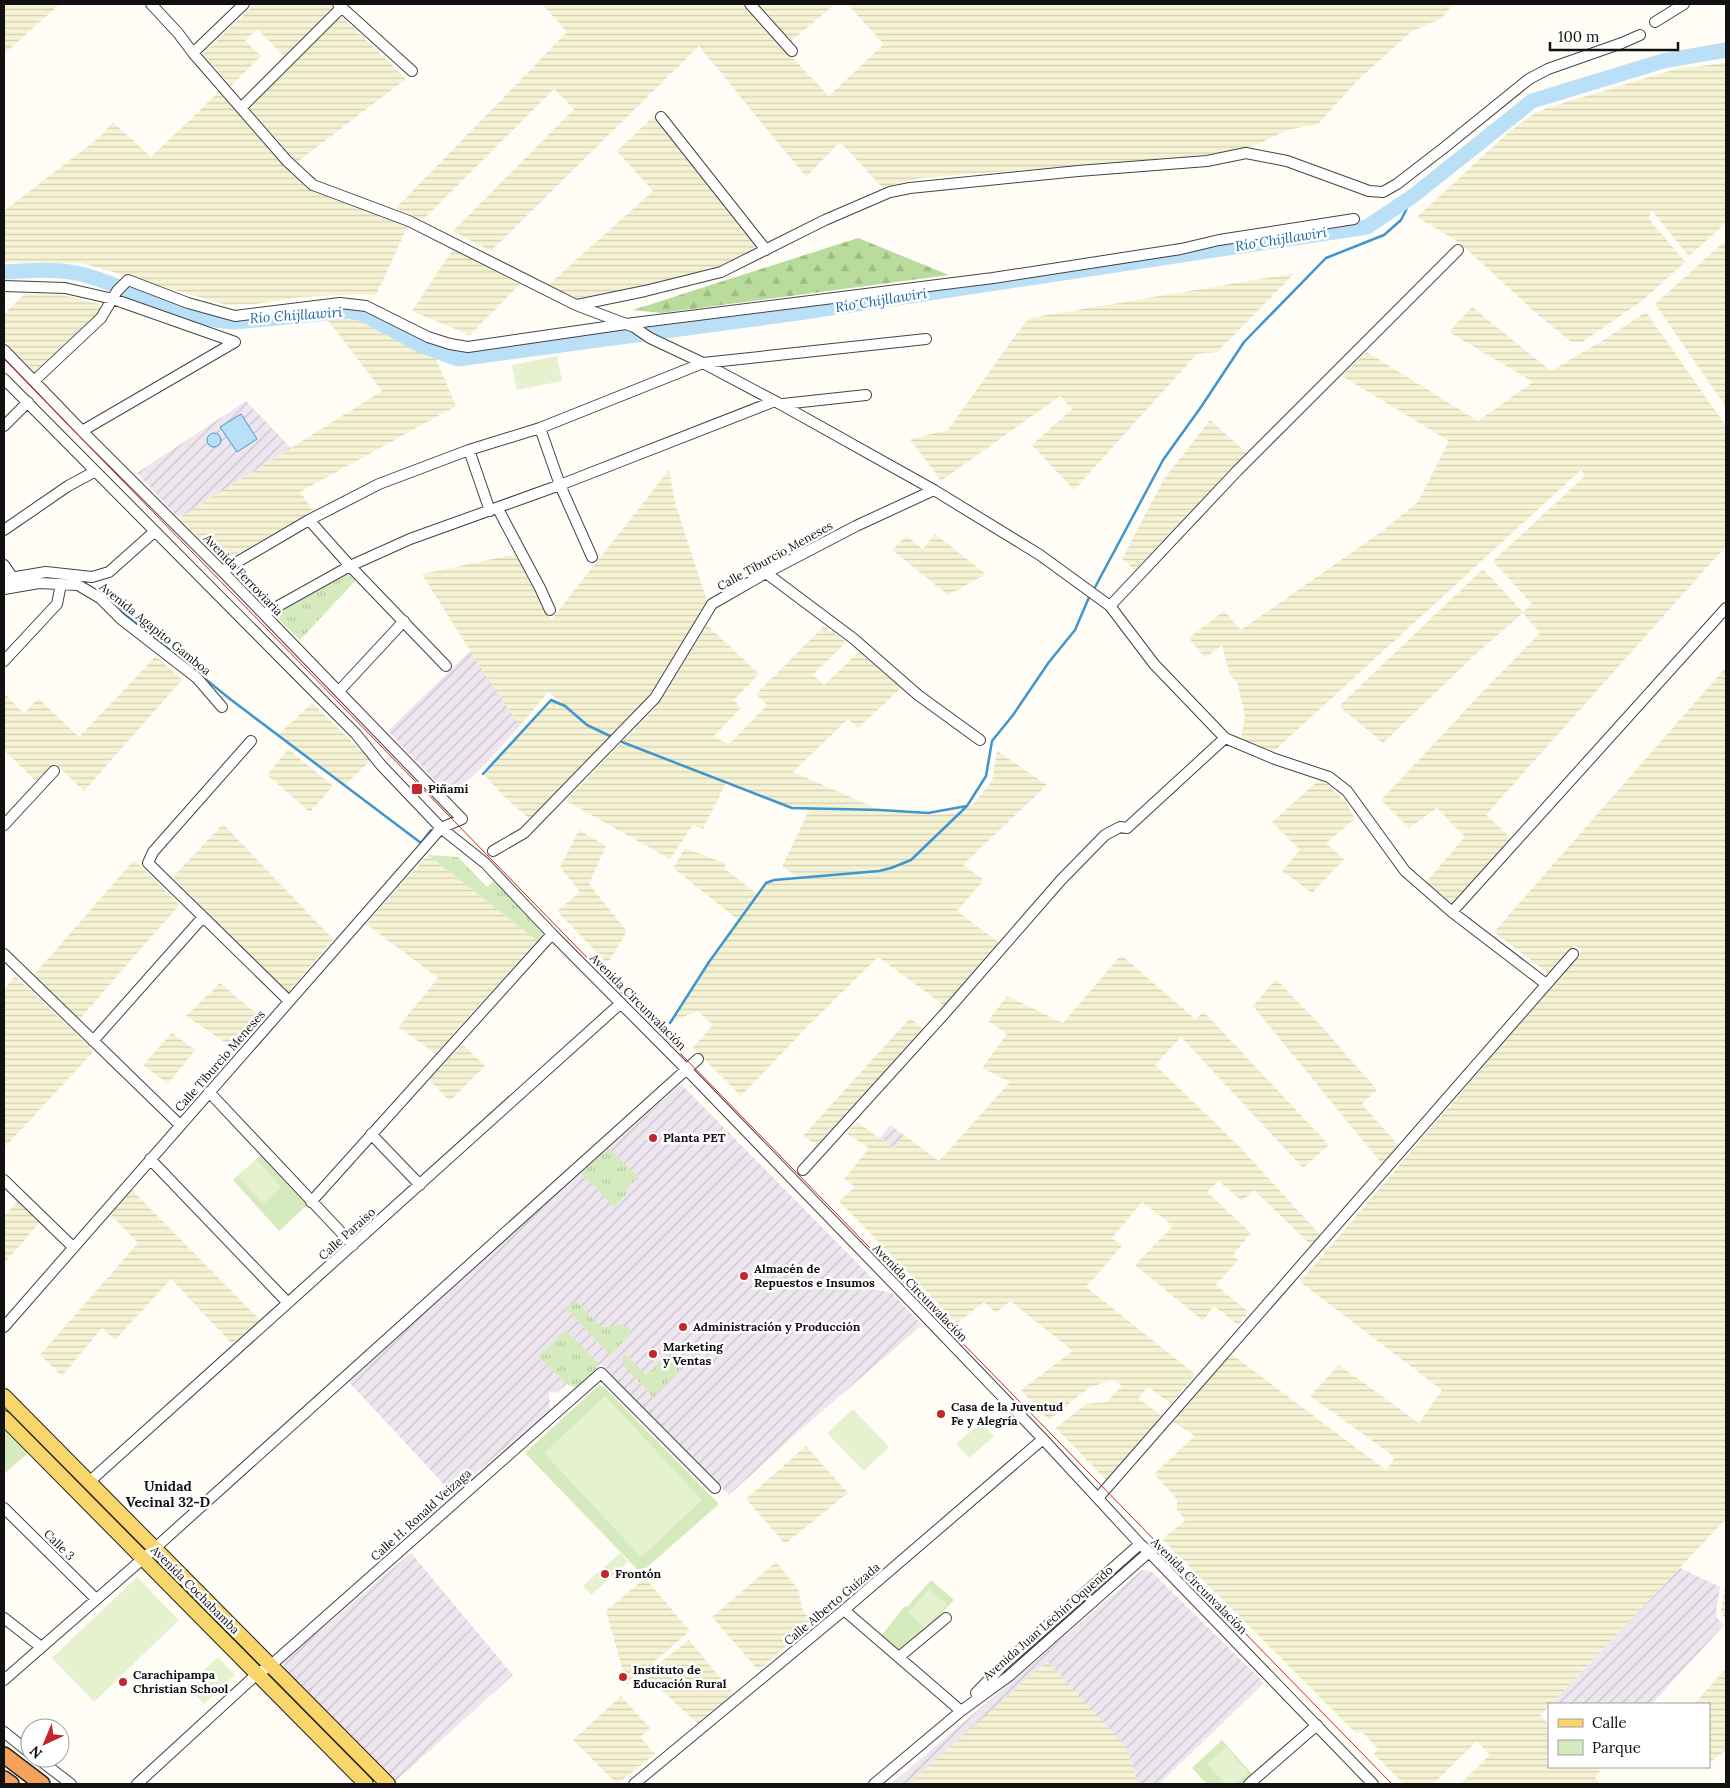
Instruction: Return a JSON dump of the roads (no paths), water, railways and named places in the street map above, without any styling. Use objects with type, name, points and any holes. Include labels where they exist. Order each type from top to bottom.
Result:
[{"type":"highway","points":[[4,1755],[42,1784]]},
{"type":"highway","points":[[4,1779],[11,1784]]},
{"type":"main road","name":"Avenida Cochabamba","points":[[4,1396],[388,1784]]},
{"type":"main road","name":"Avenida Cochabamba","points":[[4,1418],[366,1784]]},
{"type":"street","points":[[151,4],[287,161],[313,184],[409,221],[576,305],[630,325],[650,338],[778,403],[934,490],[1040,555],[1110,606],[1154,664],[1225,738],[1275,759],[1329,777],[1347,791],[1405,871],[1452,912],[1546,984]]},
{"type":"street","points":[[193,53],[244,4]]},
{"type":"street","points":[[750,4],[792,52]]},
{"type":"street","points":[[1655,22],[1684,4]]},
{"type":"street","points":[[241,108],[339,6],[412,71]]},
{"type":"street","points":[[576,305],[645,291],[721,272],[825,220],[890,192],[910,188],[1078,171],[1207,161],[1246,153],[1287,161],[1370,191],[1383,192],[1397,184],[1445,148],[1529,79],[1548,69],[1640,35]]},
{"type":"street","points":[[661,117],[766,250]]},
{"type":"street","points":[[34,381],[101,318],[115,295],[128,280],[188,303],[234,316],[340,303],[366,306],[428,337],[468,347],[985,279],[1181,249],[1219,240],[1354,219]]},
{"type":"street","points":[[1110,606],[1237,471],[1458,250]]},
{"type":"street","points":[[4,286],[65,288],[115,295],[234,342],[82,431]]},
{"type":"street","points":[[222,571],[309,520],[379,484],[469,450],[540,428],[702,363],[926,339]]},
{"type":"street","name":"Avenida Ferroviaria","points":[[4,350],[264,614],[462,819]]},
{"type":"street","points":[[4,379],[94,472],[356,734],[381,765],[441,828]]},
{"type":"street","points":[[264,614],[350,566],[410,539],[494,510],[778,403],[866,395]]},
{"type":"street","points":[[4,426],[28,402]]},
{"type":"street","points":[[540,428],[560,485],[592,557]]},
{"type":"street","points":[[469,450],[494,510],[540,588],[550,610]]},
{"type":"street","points":[[4,530],[68,486],[94,472]]},
{"type":"street","name":"Calle Tiburcio Meneses","points":[[493,851],[524,833],[655,698],[712,604],[766,573],[856,526],[934,490]]},
{"type":"street","points":[[309,520],[350,566],[446,666]]},
{"type":"street","name":"Avenida Agapito Gamboa","points":[[8,579],[46,572],[92,576],[109,572],[154,532]]},
{"type":"street","points":[[170,546],[191,540]]},
{"type":"street","points":[[4,565],[8,579]]},
{"type":"street","points":[[766,573],[854,639],[918,695],[980,740]]},
{"type":"street","name":"Avenida Agapito Gamboa","points":[[4,589],[39,583],[78,586],[100,598],[121,619],[197,678],[222,707]]},
{"type":"street","points":[[4,661],[58,604],[61,584]]},
{"type":"street","points":[[1452,912],[1726,608]]},
{"type":"street","points":[[339,691],[404,622]]},
{"type":"street","points":[[803,1170],[1062,880],[1105,835],[1120,827],[1127,828],[1225,738]]},
{"type":"street","points":[[252,741],[153,852],[148,863],[289,1001]]},
{"type":"street","points":[[4,825],[54,771]]},
{"type":"street","name":"Calle Tiburcio Meneses","points":[[4,1327],[441,828],[462,819]]},
{"type":"street","name":"Avenida Circunvalación","points":[[441,828],[485,863],[552,934],[687,1070],[1044,1439],[1140,1544],[1373,1784]]},
{"type":"street","points":[[93,1041],[203,917]]},
{"type":"street","points":[[311,1202],[552,934]]},
{"type":"street","points":[[4,954],[180,1126]]},
{"type":"street","points":[[1098,1498],[1573,954]]},
{"type":"street","name":"Calle Paraiso","points":[[89,1482],[621,1003]]},
{"type":"street","points":[[4,1680],[154,1549],[698,1059]]},
{"type":"street","points":[[209,1092],[353,1245]]},
{"type":"street","points":[[372,1134],[420,1185]]},
{"type":"street","points":[[150,1159],[288,1303]]},
{"type":"street","points":[[4,1180],[73,1248]]},
{"type":"street","name":"Calle H. Ronald Veizaga","points":[[137,1784],[257,1674],[270,1666],[601,1373],[714,1488]]},
{"type":"street","name":"Calle Alberto Guizada","points":[[634,1784],[844,1610],[1044,1439]]},
{"type":"street","name":"Calle 3","points":[[4,1508],[96,1599]]},
{"type":"street","name":"Avenida Juan Lechín Oquendo","points":[[961,1711],[1002,1666],[1140,1544]]},
{"type":"street","name":"Avenida Juan Lechín Oquendo","points":[[874,1784],[961,1711],[1009,1676],[1149,1552]]},
{"type":"street","points":[[844,1610],[961,1711]]},
{"type":"street","points":[[4,1618],[41,1647]]},
{"type":"street","points":[[899,1657],[946,1618]]},
{"type":"street","points":[[1250,1784],[1317,1725]]},
{"type":"street","points":[[4,1732],[20,1745]]},
{"type":"street","points":[[50,1768],[71,1784]]},
{"type":"water","points":[[241,414],[257,439],[237,452],[220,427]]},
{"type":"water","points":[[211,433],[217,433],[221,440],[217,447],[211,447],[207,443],[207,437]]},
{"type":"waterway","name":"Río Chijllawiri","points":[[4,272],[52,270],[81,274],[176,309],[215,320],[235,322],[348,311],[363,314],[420,345],[458,359],[798,313],[1367,227],[1413,196],[1532,101],[1663,61],[1726,50]]},
{"type":"waterway","points":[[1093,591],[1163,460],[1244,342],[1326,258],[1384,235],[1401,220],[1413,196]]},
{"type":"waterway","points":[[622,742],[792,808],[928,813],[967,806],[986,776],[992,741],[1013,715],[1049,662],[1075,630],[1090,595]]},
{"type":"waterway","points":[[107,599],[230,699],[421,843],[431,830]]},
{"type":"waterway","points":[[483,774],[551,700],[565,706],[587,725],[612,737]]},
{"type":"waterway","points":[[670,1023],[709,962],[766,883],[774,880],[879,871],[891,868],[911,860],[967,806]]},
{"type":"tram line","points":[[4,359],[1392,1784]]},
{"type":"place","name":"Piñami","points":[[417,789]]},
{"type":"place","name":"Planta PET","points":[[653,1138]]},
{"type":"place","name":"Almacén de Repuestos e Insumos","points":[[744,1276]]},
{"type":"place","name":"Administración y Producción","points":[[683,1327]]},
{"type":"place","name":"Marketing y Ventas","points":[[653,1354]]},
{"type":"place","name":"Casa de la Juventud Fe y Alegría","points":[[941,1414]]},
{"type":"place","name":"Frontón","points":[[605,1574]]},
{"type":"place","name":"Instituto de Educación Rural","points":[[623,1677]]},
{"type":"place","name":"Carachipampa Christian School","points":[[123,1682]]},
{"type":"district","name":"Unidad Vecinal 32-D","points":[[168,1494]]}]
